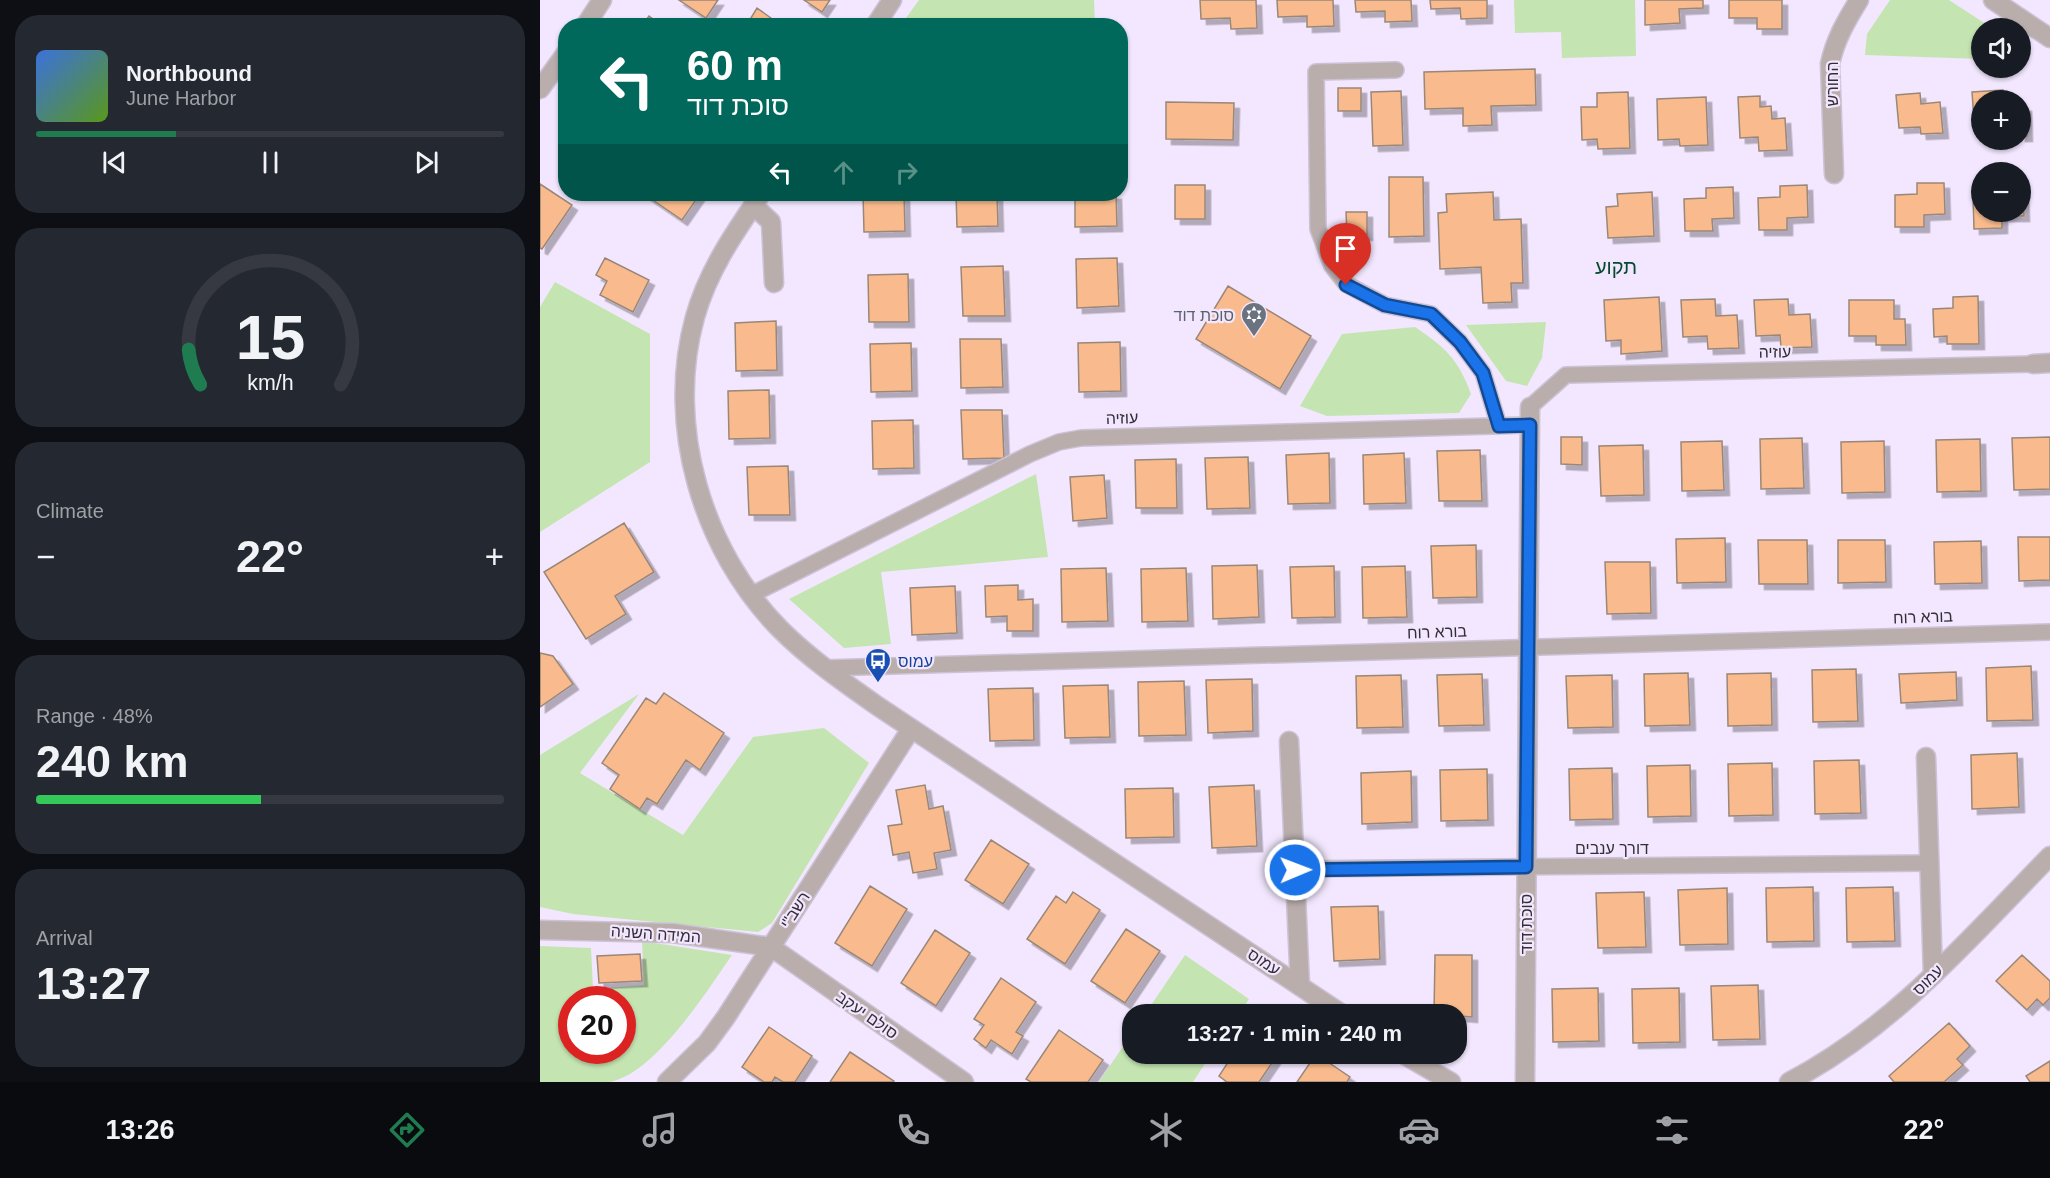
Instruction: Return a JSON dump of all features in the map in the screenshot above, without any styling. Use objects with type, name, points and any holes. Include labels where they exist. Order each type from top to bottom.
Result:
[{"type":"street","points":[[590,18],[602,0]]},
{"type":"street","points":[[880,18],[892,0]]},
{"type":"street","name":"החורש","points":[[1834,174],[1830,64],[1833,47],[1842,27],[1859,0]]},
{"type":"street","points":[[1993,0],[2050,38]]},
{"type":"street","points":[[540,89],[558,64]]},
{"type":"street","name":"עמוס","points":[[756,201],[726,245],[710,277],[695,318],[686,390],[687,432],[709,523],[728,562],[751,595],[778,627],[825,668],[911,729],[1327,1004]]},
{"type":"street","points":[[758,201],[771,222],[774,283]]},
{"type":"street","name":"סוכת דוד","points":[[1525,1082],[1530,416]]},
{"type":"street","name":"רשב\"י","points":[[668,1082],[712,1036],[911,729]]},
{"type":"street","points":[[1289,741],[1300,986]]},
{"type":"street","points":[[1926,757],[1933,975]]},
{"type":"street","name":"עמוס","points":[[1789,1082],[1824,1064],[1858,1041],[1903,1005],[2050,856]]},
{"type":"street","name":"המידה השניה","points":[[540,930],[673,933],[771,947]]},
{"type":"street","name":"סולם יעקב","points":[[771,947],[964,1082]]},
{"type":"street","points":[[1420,1064],[1451,1082]]},
{"type":"lane","points":[[1396,70],[1316,72],[1318,229],[1332,266],[1346,285],[1385,305],[1431,314],[1460,342],[1483,373],[1499,426]]},
{"type":"lane","name":"עוזיה","points":[[751,595],[1030,454],[1059,442],[1081,438],[1499,426],[1530,416],[1566,375],[2042,363]]},
{"type":"lane","name":"בורא רוח","points":[[825,668],[2050,632]]},
{"type":"lane","name":"דורך ענבים","points":[[1295,870],[1929,863]]},
{"type":"green space","points":[[919,0],[1094,0],[1095,18],[906,18]]},
{"type":"green space","points":[[1514,0],[1635,0],[1636,56],[1562,58],[1561,32],[1515,33]]},
{"type":"green space","points":[[1890,0],[1949,0],[1977,18],[1971,18],[1971,59],[1865,55],[1867,34]]},
{"type":"green space","points":[[555,282],[650,334],[650,462],[540,532],[540,307]]},
{"type":"green space","points":[[1546,322],[1542,358],[1527,386],[1506,381],[1466,325]]},
{"type":"green space","points":[[1415,327],[1443,348],[1461,372],[1471,394],[1459,413],[1327,416],[1300,406],[1342,334]]},
{"type":"green space","points":[[1036,474],[1048,557],[881,572],[891,644],[844,648],[789,599]]},
{"type":"green space","points":[[639,694],[580,773],[683,835],[753,737],[824,728],[869,763],[772,923],[758,932],[573,914],[540,907],[540,755]]},
{"type":"green space","points":[[642,941],[732,955],[678,1029],[644,1064],[626,1076],[609,1082],[540,1082],[540,946],[591,948],[593,986],[558,986],[558,1064],[636,1064],[636,986],[631,986],[644,985]]},
{"type":"green space","points":[[1185,955],[1249,999],[1246,1004],[1152,1004]]},
{"type":"green space","points":[[1122,1048],[1122,1064],[1205,1064],[1193,1082],[1099,1082]]},
{"type":"building","points":[[679,0],[718,0],[706,18]]},
{"type":"building","points":[[804,0],[830,0],[822,12]]},
{"type":"building","points":[[1200,0],[1256,0],[1257,28],[1231,29],[1230,18],[1201,19]]},
{"type":"building","points":[[1277,0],[1333,0],[1334,26],[1307,27],[1307,16],[1278,17]]},
{"type":"building","points":[[1355,0],[1411,0],[1412,21],[1385,22],[1385,11],[1356,12]]},
{"type":"building","points":[[1430,0],[1487,0],[1487,18],[1461,19],[1460,8],[1431,9]]},
{"type":"building","points":[[1645,0],[1703,0],[1703,8],[1679,9],[1680,23],[1645,25]]},
{"type":"building","points":[[1729,0],[1782,0],[1782,29],[1757,29],[1757,18],[1729,18]]},
{"type":"building","points":[[757,8],[771,18],[751,18]]},
{"type":"building","points":[[1535,69],[1536,105],[1491,106],[1492,125],[1463,126],[1463,108],[1425,109],[1424,72]]},
{"type":"building","points":[[1338,88],[1361,88],[1361,111],[1338,111]]},
{"type":"building","points":[[1401,91],[1403,145],[1373,146],[1371,92]]},
{"type":"building","points":[[1628,92],[1630,148],[1598,149],[1597,139],[1582,140],[1581,107],[1597,107],[1597,93]]},
{"type":"building","points":[[1920,93],[1921,104],[1940,102],[1943,133],[1921,134],[1920,127],[1899,128],[1896,95]]},
{"type":"building","points":[[1760,96],[1760,107],[1771,106],[1772,119],[1785,118],[1787,150],[1759,151],[1758,137],[1740,138],[1738,97]]},
{"type":"building","points":[[1706,97],[1708,145],[1680,146],[1679,139],[1658,140],[1657,99]]},
{"type":"building","points":[[1166,102],[1234,103],[1233,140],[1166,139]]},
{"type":"building","points":[[1389,177],[1423,177],[1424,236],[1389,237]]},
{"type":"building","points":[[1917,183],[1944,183],[1945,214],[1924,215],[1924,227],[1895,227],[1895,195],[1917,194]]},
{"type":"building","points":[[540,184],[558,196],[558,201],[566,201],[572,205],[542,249],[540,248]]},
{"type":"building","points":[[1175,185],[1205,185],[1205,219],[1175,219]]},
{"type":"building","points":[[1807,185],[1808,217],[1787,218],[1787,230],[1759,230],[1758,198],[1780,197],[1780,186]]},
{"type":"building","points":[[1733,187],[1734,218],[1712,219],[1713,231],[1685,231],[1684,199],[1706,198],[1706,188]]},
{"type":"building","points":[[1493,192],[1494,220],[1521,219],[1523,283],[1511,283],[1512,302],[1483,303],[1481,267],[1440,269],[1438,213],[1447,212],[1446,194]]},
{"type":"building","points":[[1652,192],[1654,236],[1608,238],[1606,207],[1618,206],[1617,194]]},
{"type":"building","points":[[654,201],[695,201],[682,220]]},
{"type":"building","points":[[863,201],[904,201],[905,231],[864,232]]},
{"type":"building","points":[[956,201],[997,201],[998,226],[957,227]]},
{"type":"building","points":[[1075,201],[1116,201],[1117,226],[1075,227]]},
{"type":"building","points":[[1346,212],[1367,212],[1367,235],[1347,235]]},
{"type":"building","points":[[1974,222],[2002,222],[2002,228],[1974,229]]},
{"type":"building","points":[[605,258],[649,280],[633,312],[600,295],[607,281],[596,275]]},
{"type":"building","points":[[1117,258],[1119,306],[1077,308],[1076,259]]},
{"type":"building","points":[[1003,266],[1005,316],[963,316],[961,267]]},
{"type":"building","points":[[908,274],[909,322],[869,322],[868,275]]},
{"type":"building","name":"סוכת דוד","points":[[1228,286],[1311,336],[1280,389],[1196,339]]},
{"type":"building","points":[[1978,296],[1979,344],[1947,344],[1947,336],[1934,337],[1933,309],[1953,308],[1953,297]]},
{"type":"building","points":[[1659,297],[1662,351],[1621,354],[1621,340],[1606,341],[1604,300]]},
{"type":"building","points":[[1715,299],[1716,316],[1737,315],[1739,348],[1708,349],[1707,336],[1683,337],[1681,300]]},
{"type":"building","points":[[1788,299],[1789,315],[1810,314],[1812,347],[1781,348],[1780,335],[1756,336],[1754,300]]},
{"type":"building","points":[[1849,300],[1894,300],[1894,319],[1905,319],[1906,345],[1876,345],[1876,336],[1849,336]]},
{"type":"building","points":[[776,321],[777,370],[736,371],[735,323]]},
{"type":"building","points":[[960,339],[1001,339],[1003,387],[961,388]]},
{"type":"building","points":[[1120,342],[1121,391],[1079,392],[1078,343]]},
{"type":"building","points":[[911,343],[912,391],[871,392],[870,344]]},
{"type":"building","points":[[769,390],[770,438],[729,439],[728,391]]},
{"type":"building","points":[[961,410],[1002,410],[1004,458],[963,459]]},
{"type":"building","points":[[913,420],[914,468],[873,469],[872,421]]},
{"type":"building","points":[[1561,437],[1582,437],[1582,465],[1561,464]]},
{"type":"building","points":[[2050,437],[2050,489],[2014,490],[2012,438]]},
{"type":"building","points":[[1802,438],[1804,488],[1761,489],[1760,439]]},
{"type":"building","points":[[1980,439],[1981,491],[1937,492],[1936,440]]},
{"type":"building","points":[[1722,441],[1724,490],[1682,491],[1681,442]]},
{"type":"building","points":[[1884,441],[1885,492],[1842,493],[1841,442]]},
{"type":"building","points":[[1643,445],[1644,495],[1601,496],[1599,446]]},
{"type":"building","points":[[1480,450],[1482,501],[1439,501],[1437,451]]},
{"type":"building","points":[[1329,453],[1330,503],[1288,504],[1286,455]]},
{"type":"building","points":[[1404,453],[1406,503],[1364,504],[1363,455]]},
{"type":"building","points":[[1248,457],[1250,508],[1207,509],[1205,458]]},
{"type":"building","points":[[1176,459],[1177,508],[1136,508],[1135,460]]},
{"type":"building","points":[[788,466],[790,515],[749,515],[747,467]]},
{"type":"building","points":[[1104,475],[1107,518],[1073,521],[1070,477]]},
{"type":"building","points":[[624,523],[654,572],[615,596],[626,614],[586,639],[544,572]]},
{"type":"building","points":[[2018,537],[2050,537],[2050,580],[2019,581]]},
{"type":"building","points":[[1725,538],[1726,582],[1677,583],[1676,539]]},
{"type":"building","points":[[1758,540],[1807,540],[1808,584],[1759,584]]},
{"type":"building","points":[[1838,540],[1885,540],[1886,582],[1838,583]]},
{"type":"building","points":[[1981,541],[1982,583],[1935,584],[1934,542]]},
{"type":"building","points":[[1476,545],[1477,597],[1433,598],[1431,546]]},
{"type":"building","points":[[1605,562],[1650,562],[1651,613],[1607,614]]},
{"type":"building","points":[[1257,565],[1259,617],[1213,619],[1212,566]]},
{"type":"building","points":[[1334,566],[1335,617],[1292,618],[1290,567]]},
{"type":"building","points":[[1405,566],[1407,617],[1363,618],[1362,567]]},
{"type":"building","points":[[1106,568],[1108,621],[1062,622],[1061,569]]},
{"type":"building","points":[[1186,568],[1188,621],[1142,622],[1141,569]]},
{"type":"building","points":[[1018,585],[1018,600],[1033,599],[1033,631],[1007,631],[1007,616],[986,617],[985,586]]},
{"type":"building","points":[[955,586],[957,633],[912,635],[910,588]]},
{"type":"building","points":[[540,653],[553,656],[573,684],[540,707]]},
{"type":"building","points":[[2031,666],[2033,720],[1987,721],[1986,668]]},
{"type":"building","points":[[1856,669],[1858,721],[1813,722],[1812,670]]},
{"type":"building","points":[[1956,672],[1957,700],[1901,703],[1899,674]]},
{"type":"building","points":[[1688,673],[1690,725],[1645,726],[1644,674]]},
{"type":"building","points":[[1771,673],[1772,725],[1728,726],[1727,674]]},
{"type":"building","points":[[1482,674],[1484,725],[1439,726],[1437,675]]},
{"type":"building","points":[[1401,675],[1403,727],[1357,728],[1356,676]]},
{"type":"building","points":[[1612,675],[1613,727],[1568,728],[1566,676]]},
{"type":"building","points":[[1252,679],[1253,731],[1208,733],[1206,680]]},
{"type":"building","points":[[1184,681],[1186,735],[1139,736],[1138,682]]},
{"type":"building","points":[[1108,685],[1110,737],[1065,738],[1063,686]]},
{"type":"building","points":[[1033,688],[1034,740],[990,741],[988,689]]},
{"type":"building","points":[[664,693],[724,733],[700,770],[686,760],[657,804],[647,798],[640,809],[610,789],[619,775],[602,763],[646,698],[656,704]]},
{"type":"building","points":[[2017,753],[2019,807],[1972,809],[1971,755]]},
{"type":"building","points":[[1859,760],[1861,813],[1815,814],[1814,761]]},
{"type":"building","points":[[1772,763],[1773,815],[1729,816],[1728,764]]},
{"type":"building","points":[[1690,765],[1691,816],[1648,817],[1647,766]]},
{"type":"building","points":[[1612,768],[1613,819],[1570,820],[1569,769]]},
{"type":"building","points":[[1487,769],[1488,820],[1441,821],[1440,770]]},
{"type":"building","points":[[1411,771],[1412,822],[1362,824],[1361,773]]},
{"type":"building","points":[[925,785],[929,809],[943,806],[951,850],[934,853],[937,869],[913,873],[909,852],[893,855],[888,826],[902,824],[896,790]]},
{"type":"building","points":[[1254,785],[1257,846],[1212,848],[1209,787]]},
{"type":"building","points":[[1173,788],[1174,837],[1126,838],[1125,789]]},
{"type":"building","points":[[991,840],[1029,864],[1003,904],[965,880]]},
{"type":"building","points":[[870,886],[907,909],[872,966],[835,943]]},
{"type":"building","points":[[1813,887],[1814,941],[1767,942],[1766,888]]},
{"type":"building","points":[[1893,887],[1895,941],[1847,942],[1846,888]]},
{"type":"building","points":[[1727,888],[1728,944],[1680,945],[1678,890]]},
{"type":"building","points":[[1073,892],[1100,910],[1065,964],[1027,939],[1056,896],[1066,903]]},
{"type":"building","points":[[1644,892],[1646,947],[1598,948],[1596,893]]},
{"type":"building","points":[[1378,906],[1380,959],[1334,961],[1331,907]]},
{"type":"building","points":[[1126,929],[1160,951],[1125,1003],[1091,981]]},
{"type":"building","points":[[935,930],[970,953],[936,1006],[901,983]]},
{"type":"building","points":[[640,954],[642,981],[599,983],[597,956]]},
{"type":"building","points":[[1435,955],[1472,955],[1472,1017],[1467,1017],[1467,1004],[1434,1004]]},
{"type":"building","points":[[2022,955],[2050,981],[2050,998],[2043,1005],[2037,999],[2027,1010],[1996,981]]},
{"type":"building","points":[[1001,978],[1036,1002],[1016,1032],[1023,1036],[1012,1054],[991,1040],[986,1048],[974,1039],[984,1025],[974,1019]]},
{"type":"building","points":[[1758,985],[1760,1039],[1713,1040],[1711,986]]},
{"type":"building","points":[[1598,988],[1599,1041],[1553,1042],[1552,989]]},
{"type":"building","points":[[1679,988],[1680,1042],[1633,1043],[1632,989]]},
{"type":"building","points":[[1949,1023],[1970,1046],[1957,1059],[1963,1065],[1944,1082],[1894,1082],[1889,1076]]},
{"type":"building","points":[[769,1027],[812,1056],[795,1082],[783,1082],[775,1077],[772,1082],[764,1082],[742,1067]]},
{"type":"building","points":[[1059,1030],[1103,1060],[1088,1082],[1031,1082],[1026,1079]]},
{"type":"building","points":[[850,1052],[894,1081],[830,1082]]},
{"type":"building","points":[[2050,1061],[2050,1082],[2030,1082],[2026,1076]]},
{"type":"building","points":[[1227,1064],[1271,1064],[1259,1082],[1227,1082],[1219,1076]]},
{"type":"building","points":[[1309,1064],[1331,1064],[1350,1077],[1347,1082],[1297,1082]]},
{"type":"place","name":"סוכת דוד","points":[[1254,338]]},
{"type":"place","name":"עמוס","points":[[878,684]]},
{"type":"district","name":"תקוע","points":[[1616,267]]},
{"type":"route","points":[[1295,870],[1526,867],[1530,425],[1499,426],[1483,373],[1460,342],[1431,314],[1385,305],[1346,285]]}]
